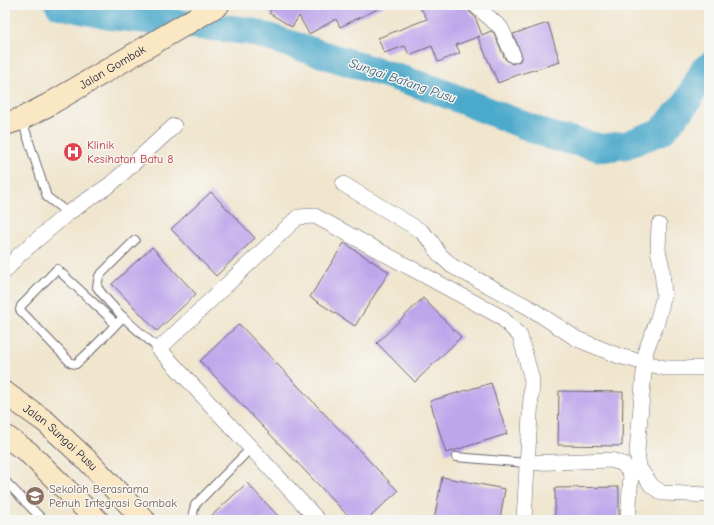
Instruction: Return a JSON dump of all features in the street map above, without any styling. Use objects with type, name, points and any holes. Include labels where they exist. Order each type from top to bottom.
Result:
[{"type":"main road","name":"Jalan Gombak","points":[[13,121],[162,38],[214,7]]},
{"type":"main road","name":"Jalan Sungai Pusu","points":[[5,394],[46,422],[91,464],[144,520]]},
{"type":"main road","points":[[5,436],[28,452],[97,520]]},
{"type":"street","points":[[475,5],[501,28],[513,56]]},
{"type":"street","points":[[5,271],[19,255],[68,213],[111,184],[174,126]]},
{"type":"street","points":[[343,184],[421,230],[431,241],[439,254],[452,266],[530,308],[577,339],[619,356],[665,368],[709,368]]},
{"type":"street","points":[[318,520],[159,350],[298,217],[315,216],[501,317],[520,336],[532,380],[526,463],[524,520]]},
{"type":"street","points":[[659,225],[658,250],[662,268],[664,295],[657,322],[646,350],[637,451],[639,468],[652,486],[662,493],[709,495]]},
{"type":"street","points":[[526,463],[611,460],[623,464],[631,474],[628,520]]},
{"type":"lane","points":[[13,121],[47,197],[68,213]]},
{"type":"lane","points":[[135,240],[99,276],[97,286],[107,300],[159,350]]},
{"type":"lane","points":[[114,326],[111,319],[57,269],[21,306],[20,310],[71,363],[76,364],[114,326],[123,316]]},
{"type":"lane","points":[[194,520],[193,513],[195,505],[251,448]]},
{"type":"lane","points":[[456,457],[526,463]]},
{"type":"lane","points":[[5,481],[43,520]]},
{"type":"building","points":[[274,5],[386,5],[340,27],[336,19],[309,34],[299,16],[292,27],[269,13]]},
{"type":"building","points":[[419,5],[466,5],[475,17],[482,35],[491,31],[494,33],[505,59],[512,64],[520,61],[522,56],[513,34],[548,23],[560,62],[520,74],[498,83],[478,37],[480,36],[456,45],[460,53],[438,62],[432,46],[409,55],[405,46],[384,53],[378,38],[427,19]]},
{"type":"building","points":[[211,192],[255,238],[216,276],[171,229]]},
{"type":"building","points":[[344,243],[389,272],[355,326],[310,297]]},
{"type":"building","points":[[152,247],[196,294],[157,331],[112,284]]},
{"type":"building","points":[[423,298],[461,337],[415,382],[377,343]]},
{"type":"building","points":[[239,324],[398,491],[367,520],[352,520],[200,361]]},
{"type":"building","points":[[491,383],[507,434],[446,453],[430,401]]},
{"type":"building","points":[[559,391],[623,392],[622,446],[558,445]]},
{"type":"building","points":[[442,477],[505,489],[500,520],[434,520]]},
{"type":"building","points":[[247,483],[282,520],[207,520]]},
{"type":"building","points":[[619,487],[619,520],[555,520],[555,488]]},
{"type":"waterway","name":"Sungai Batang Pusu","points":[[59,5],[110,16],[249,31],[433,89],[551,136],[602,148],[626,145],[662,131],[687,102],[704,70],[709,66]]},
{"type":"place","name":"Klinik Kesihatan Batu 8","points":[[73,152]]},
{"type":"place","name":"Sekolah Berasrama Penuh Integrasi Gombak","points":[[35,496]]}]
